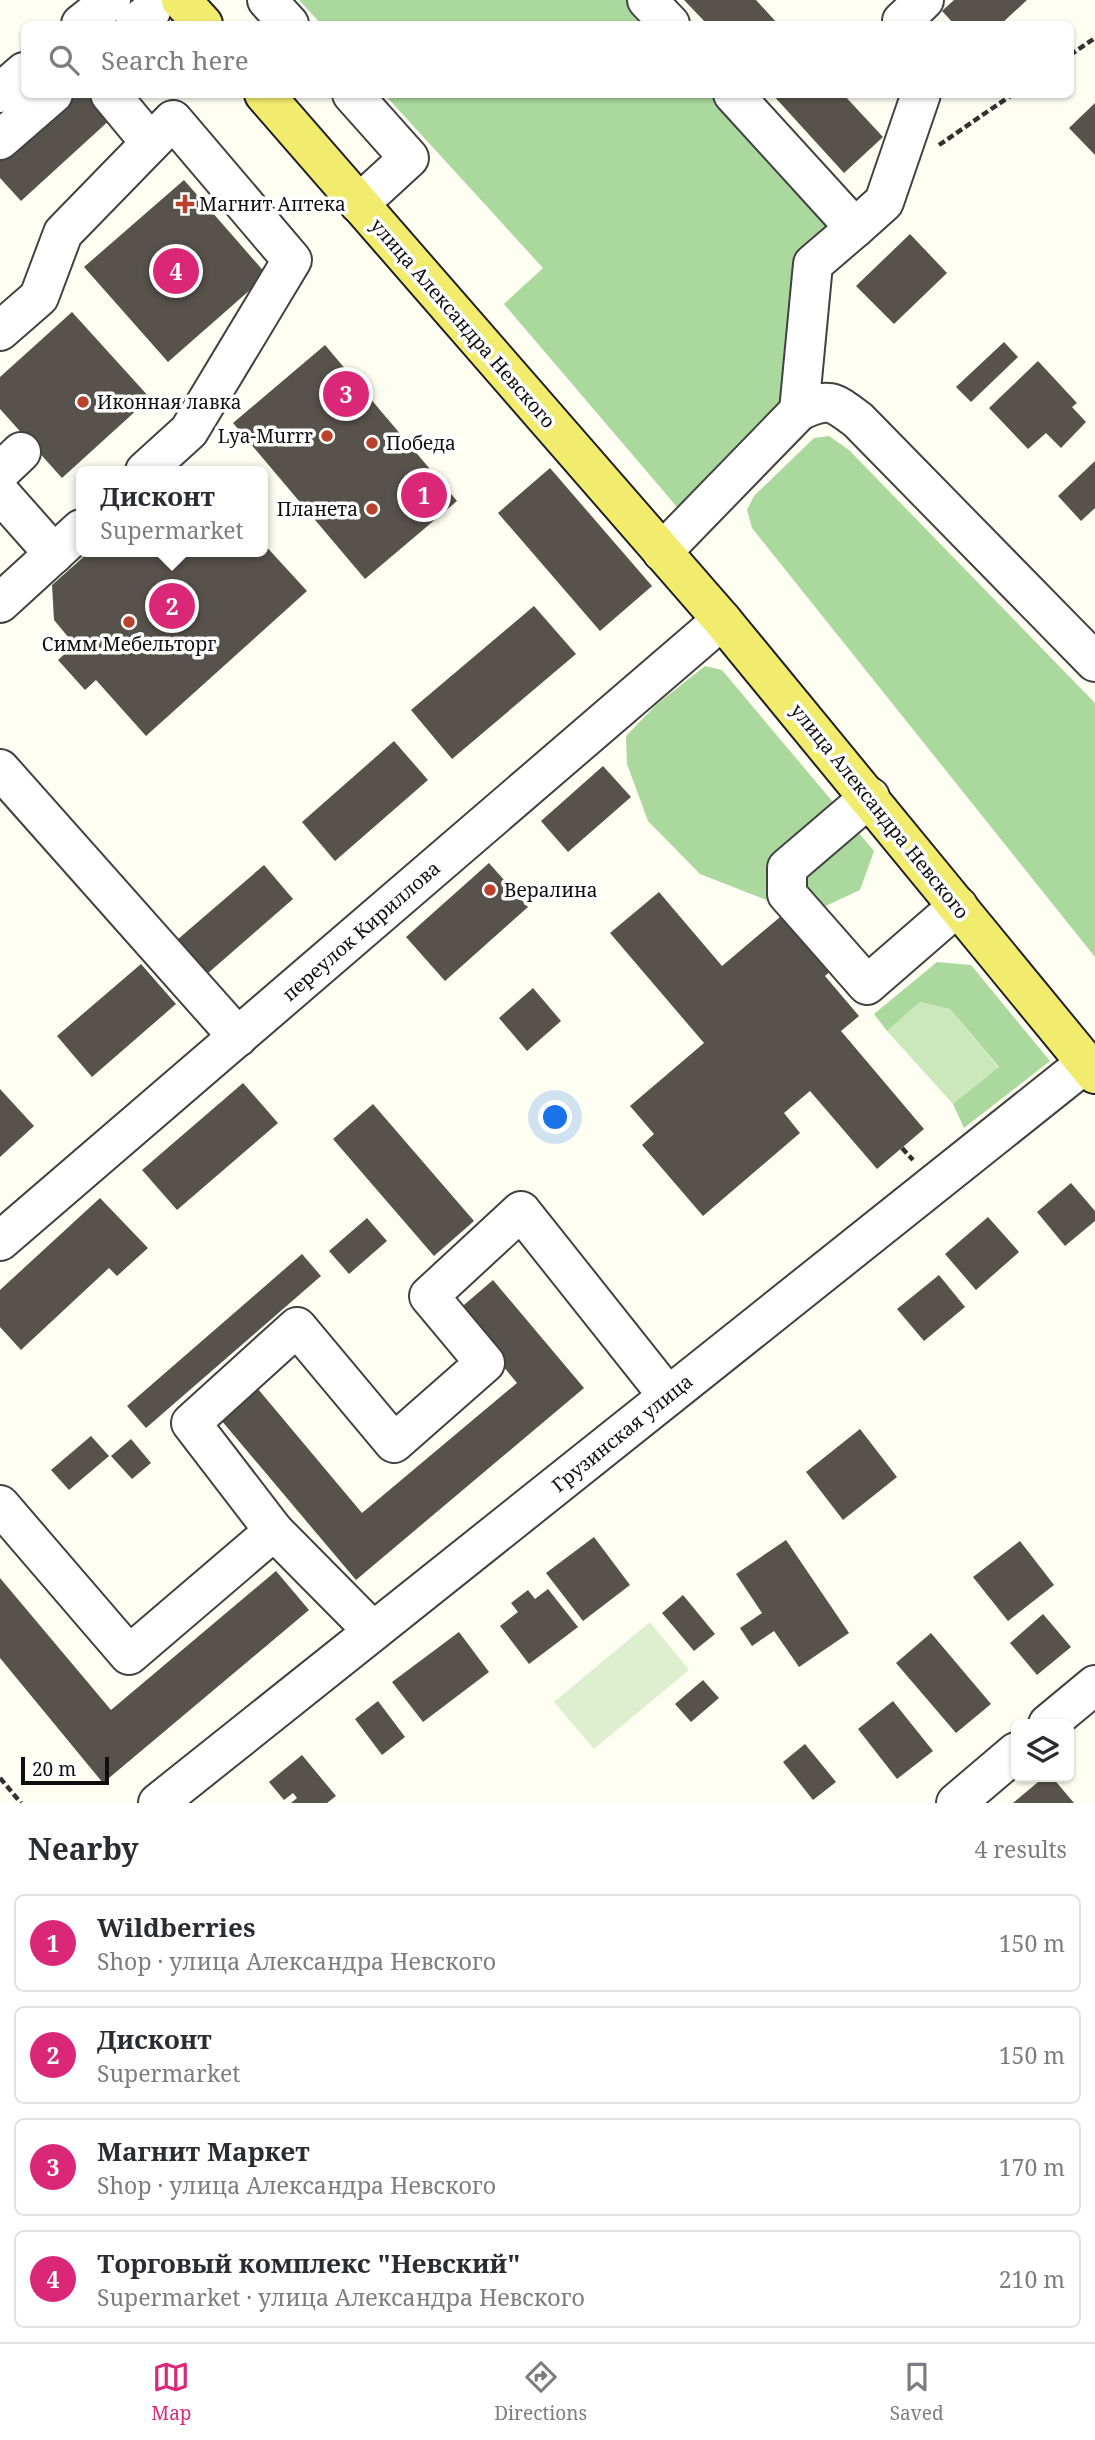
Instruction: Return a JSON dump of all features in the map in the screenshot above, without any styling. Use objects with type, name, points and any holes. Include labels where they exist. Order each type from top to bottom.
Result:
[{"type":"main road","points":[[156,12],[191,21]]},
{"type":"main road","name":"улица Александра Невского","points":[[267,98],[722,620],[1090,1068]]},
{"type":"street","points":[[85,21],[111,0]]},
{"type":"street","points":[[267,0],[286,21]]},
{"type":"street","points":[[647,0],[667,21]]},
{"type":"street","points":[[902,21],[924,0]]},
{"type":"street","points":[[0,93],[21,75]]},
{"type":"street","points":[[0,140],[48,98]]},
{"type":"street","points":[[113,98],[149,141]]},
{"type":"street","points":[[356,98],[409,158],[359,204]]},
{"type":"street","points":[[737,98],[855,228]]},
{"type":"street","points":[[799,411],[813,264],[884,202],[920,98]]},
{"type":"street","points":[[0,331],[39,297],[63,233],[149,141],[173,120],[292,260],[189,431],[150,466]]},
{"type":"street","points":[[662,552],[799,411],[821,400],[838,404],[858,420],[1095,662]]},
{"type":"street","points":[[0,493],[67,542],[0,603]]},
{"type":"street","name":"переулок Кириллова","points":[[0,1241],[722,620]]},
{"type":"street","points":[[0,769],[238,1037]]},
{"type":"street","points":[[870,797],[787,868],[787,894],[867,985],[958,906]]},
{"type":"street","name":"Грузинская улица","points":[[158,1803],[668,1396],[1090,1068]]},
{"type":"street","points":[[373,1631],[274,1531],[191,1423],[297,1327],[394,1443],[485,1363],[429,1296],[521,1210],[668,1396]]},
{"type":"street","points":[[0,1505],[130,1655],[274,1531]]},
{"type":"street","points":[[1054,1719],[1095,1685]]},
{"type":"street","points":[[956,1803],[1011,1756]]},
{"type":"path","points":[[1074,52],[1095,38]]},
{"type":"path","points":[[936,147],[1007,98]]},
{"type":"path","points":[[902,1148],[912,1159]]},
{"type":"path","points":[[0,1778],[21,1803]]},
{"type":"green space","points":[[299,0],[668,0],[688,21],[318,21]]},
{"type":"green space","points":[[388,98],[758,98],[837,228],[786,407],[683,514],[504,304],[543,268]]},
{"type":"green space","points":[[829,436],[849,450],[1095,703],[1095,957],[752,528],[747,510],[754,496],[814,438]]},
{"type":"green space","points":[[705,666],[722,670],[874,851],[860,890],[817,910],[764,899],[700,874],[648,821],[627,764],[626,736],[657,704]]},
{"type":"green space","points":[[937,962],[971,965],[1050,1061],[964,1128],[953,1104],[999,1067],[950,1009],[920,1002],[887,1031],[874,1014]]},
{"type":"green space","points":[[920,1002],[950,1009],[999,1068],[953,1104],[887,1031]]},
{"type":"green space","points":[[650,1622],[689,1670],[594,1749],[554,1702]]},
{"type":"building","points":[[684,0],[756,0],[775,21],[704,21]]},
{"type":"building","points":[[954,0],[1027,0],[1004,21],[951,21],[942,11]]},
{"type":"building","points":[[65,98],[96,98],[113,117],[21,201],[0,178],[0,158]]},
{"type":"building","points":[[776,98],[847,98],[883,137],[844,173]]},
{"type":"building","points":[[1095,103],[1095,155],[1069,128]]},
{"type":"building","points":[[184,180],[267,275],[168,362],[84,267]]},
{"type":"building","points":[[910,234],[947,273],[894,324],[856,286]]},
{"type":"building","points":[[72,312],[150,398],[62,478],[0,409],[0,377]]},
{"type":"building","points":[[1004,342],[1018,357],[971,402],[956,387]]},
{"type":"building","points":[[325,345],[457,501],[365,579],[233,423]]},
{"type":"building","points":[[1038,361],[1077,403],[1072,407],[1086,422],[1061,448],[1046,433],[1028,449],[989,408]]},
{"type":"building","points":[[1095,461],[1095,508],[1081,521],[1058,496]]},
{"type":"building","points":[[550,468],[652,586],[600,631],[498,513]]},
{"type":"building","points":[[268,548],[307,591],[146,736],[96,680],[85,690],[58,660],[69,650],[63,644],[69,638],[54,620],[52,585],[83,557],[268,557]]},
{"type":"building","points":[[534,606],[576,654],[452,759],[411,710]]},
{"type":"building","points":[[394,741],[428,780],[335,861],[302,822]]},
{"type":"building","points":[[603,766],[631,797],[568,852],[541,821]]},
{"type":"building","points":[[489,863],[528,907],[445,981],[406,937]]},
{"type":"building","points":[[264,865],[293,899],[207,974],[177,940]]},
{"type":"building","points":[[659,892],[722,966],[786,912],[834,968],[825,976],[859,1016],[841,1031],[924,1129],[877,1169],[810,1091],[784,1113],[800,1133],[703,1216],[642,1145],[654,1134],[630,1106],[704,1043],[610,933]]},
{"type":"building","points":[[141,964],[176,1004],[92,1077],[57,1036]]},
{"type":"building","points":[[533,988],[561,1021],[527,1051],[499,1018]]},
{"type":"building","points":[[243,1083],[278,1123],[177,1210],[142,1170]]},
{"type":"building","points":[[0,1089],[34,1126],[0,1157]]},
{"type":"building","points":[[373,1104],[474,1221],[434,1256],[333,1139]]},
{"type":"building","points":[[1071,1183],[1095,1211],[1095,1221],[1065,1246],[1037,1212]]},
{"type":"building","points":[[100,1198],[148,1248],[117,1276],[109,1268],[21,1350],[0,1327],[0,1290]]},
{"type":"building","points":[[988,1217],[1019,1252],[976,1290],[945,1254]]},
{"type":"building","points":[[367,1218],[387,1241],[349,1274],[329,1251]]},
{"type":"building","points":[[302,1254],[321,1276],[146,1428],[127,1406]]},
{"type":"building","points":[[939,1275],[965,1307],[924,1341],[897,1309]]},
{"type":"building","points":[[493,1280],[584,1388],[356,1580],[221,1420],[258,1389],[362,1513],[517,1383],[457,1311]]},
{"type":"building","points":[[860,1429],[897,1477],[843,1520],[806,1472]]},
{"type":"building","points":[[91,1436],[109,1456],[69,1490],[51,1470]]},
{"type":"building","points":[[131,1439],[151,1463],[132,1479],[111,1456]]},
{"type":"building","points":[[594,1537],[630,1585],[583,1621],[546,1573]]},
{"type":"building","points":[[786,1540],[849,1633],[799,1667],[774,1631],[752,1646],[740,1628],[762,1613],[736,1574]]},
{"type":"building","points":[[1020,1541],[1054,1585],[1008,1621],[973,1577]]},
{"type":"building","points":[[276,1571],[309,1610],[103,1783],[0,1658],[0,1578],[111,1710]]},
{"type":"building","points":[[548,1589],[578,1627],[529,1664],[500,1626],[518,1612],[511,1603],[528,1590],[535,1599]]},
{"type":"building","points":[[683,1595],[715,1634],[694,1651],[662,1613]]},
{"type":"building","points":[[1043,1614],[1071,1647],[1037,1675],[1010,1643]]},
{"type":"building","points":[[459,1632],[489,1672],[423,1722],[392,1682]]},
{"type":"building","points":[[931,1633],[991,1704],[956,1733],[896,1663]]},
{"type":"building","points":[[703,1680],[719,1698],[691,1722],[675,1704]]},
{"type":"building","points":[[378,1701],[405,1737],[382,1755],[355,1719]]},
{"type":"building","points":[[893,1701],[933,1751],[897,1779],[858,1729]]},
{"type":"building","points":[[805,1744],[836,1782],[813,1800],[783,1762]]},
{"type":"building","points":[[302,1755],[336,1796],[327,1803],[291,1803],[297,1798],[293,1793],[284,1800],[269,1782]]},
{"type":"building","points":[[1038,1782],[1056,1782],[1074,1803],[1013,1803]]},
{"type":"place","name":"Магнит Аптека","points":[[185,204]]},
{"type":"place","name":"Торговый комплекс \"Невский\"","points":[[176,271]]},
{"type":"place","name":"Магнит Маркет","points":[[346,394]]},
{"type":"place","name":"Иконная лавка","points":[[83,402]]},
{"type":"place","name":"Lya-Murrr","points":[[327,436]]},
{"type":"place","name":"Победа","points":[[372,443]]},
{"type":"place","name":"Wildberries","points":[[424,495]]},
{"type":"place","name":"Планета","points":[[372,509]]},
{"type":"place","name":"Дисконт","points":[[172,606]]},
{"type":"place","name":"Симм Мебельторг","points":[[129,622]]},
{"type":"place","name":"Вералина","points":[[490,890]]}]
